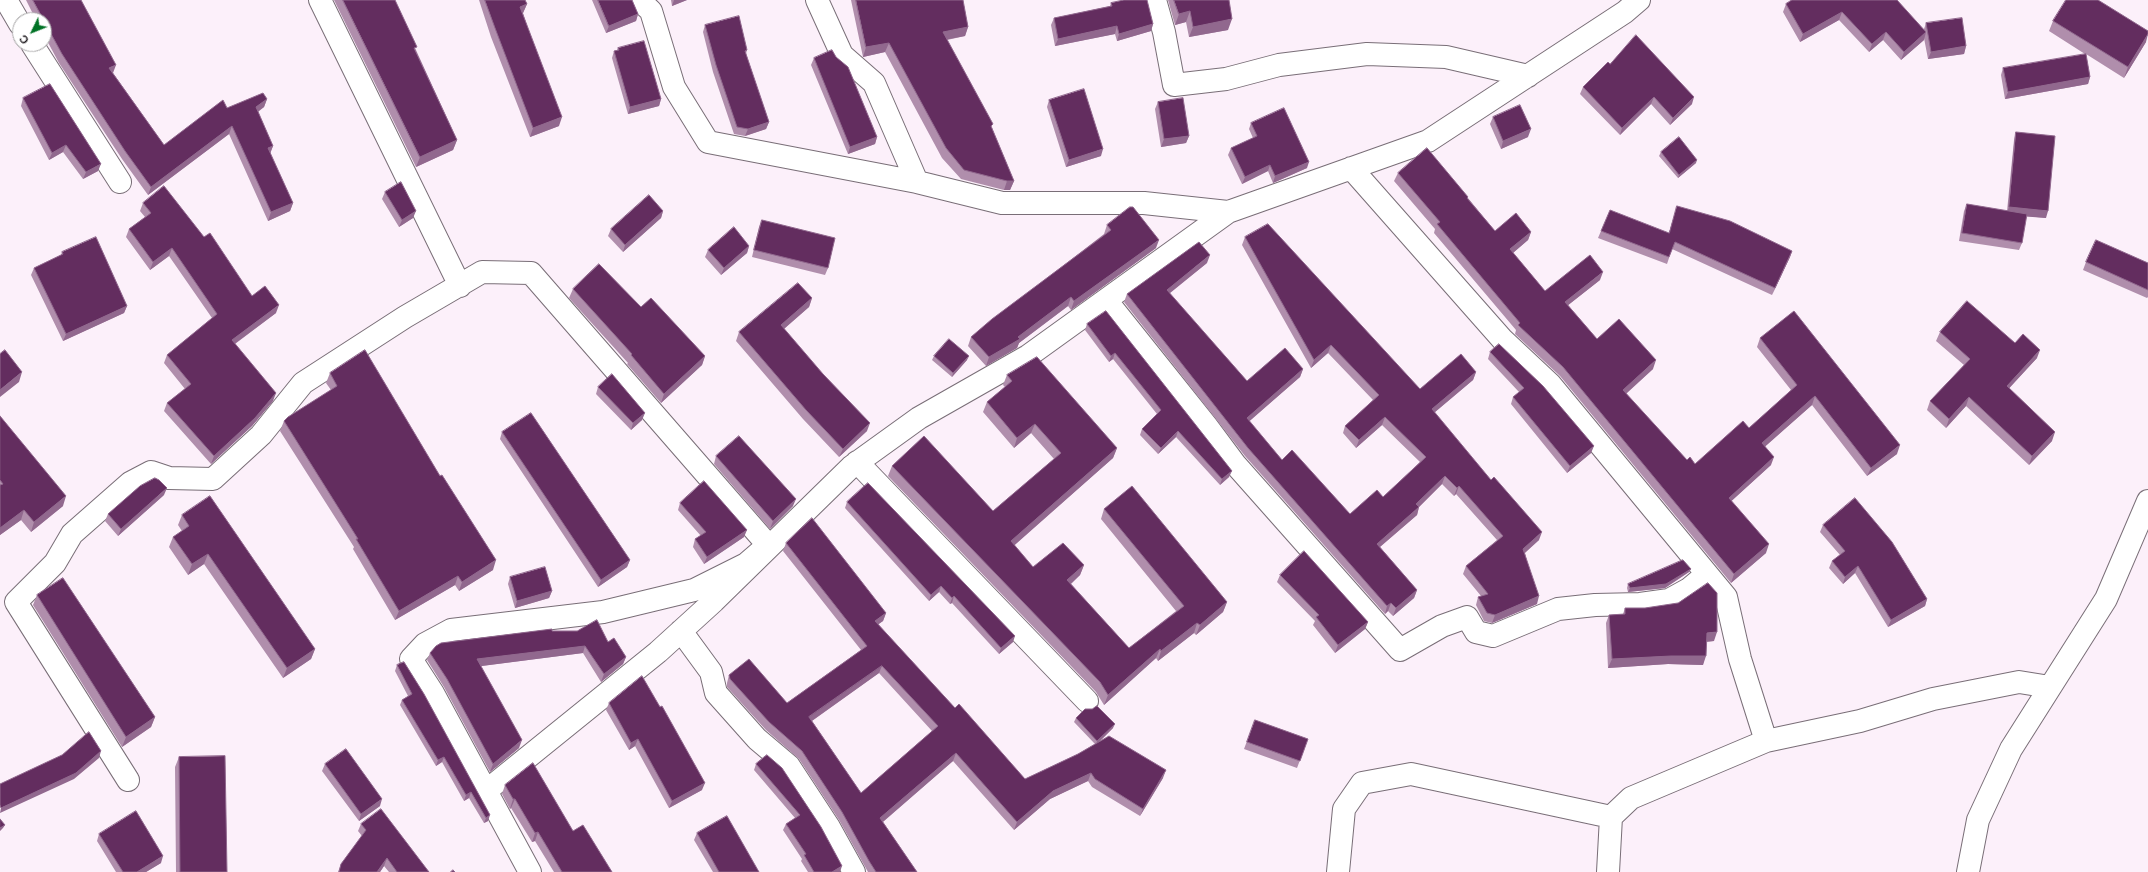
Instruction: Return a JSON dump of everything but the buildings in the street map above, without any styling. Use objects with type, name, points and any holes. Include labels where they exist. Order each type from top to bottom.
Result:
[{"type":"street","points":[[6,0],[13,12]]},
{"type":"street","points":[[320,0],[460,286]]},
{"type":"street","points":[[639,0],[651,11],[674,87],[708,142],[917,182],[1002,203],[1144,203],[1228,212]]},
{"type":"street","points":[[817,0],[842,55],[874,83],[917,182]]},
{"type":"street","points":[[1155,0],[1164,32],[1174,85],[1226,79],[1279,65],[1367,54],[1446,57],[1528,76]]},
{"type":"street","points":[[486,791],[658,652],[857,462],[919,418],[1028,356],[1228,212],[1428,141],[1625,12],[1640,0]]},
{"type":"street","points":[[37,52],[120,182]]},
{"type":"street","points":[[1351,168],[1502,339],[1550,384],[1726,597],[1740,658],[1766,741]]},
{"type":"street","points":[[128,780],[16,602],[55,563],[72,534],[130,483],[151,472],[169,478],[213,479],[261,435],[303,383],[405,317],[482,272],[530,273],[768,545],[746,564],[694,590],[603,612],[451,630],[425,644],[412,659],[433,693],[530,872]]},
{"type":"street","points":[[1106,300],[1206,425],[1235,464],[1400,650],[1442,626],[1467,617],[1476,632],[1494,636],[1558,609],[1595,605],[1640,604],[1669,600],[1689,589],[1707,574]]},
{"type":"street","points":[[857,462],[1087,701]]},
{"type":"street","points":[[1968,872],[1978,820],[2011,749],[2106,599],[2148,501]]},
{"type":"street","points":[[681,631],[711,672],[716,692],[757,739],[789,766],[829,826],[854,872]]},
{"type":"street","points":[[1608,872],[1611,817],[1631,798],[1766,741],[1860,721],[1933,699],[2019,682],[2050,687]]},
{"type":"street","points":[[1338,872],[1344,809],[1362,783],[1411,774],[1611,817]]}]
